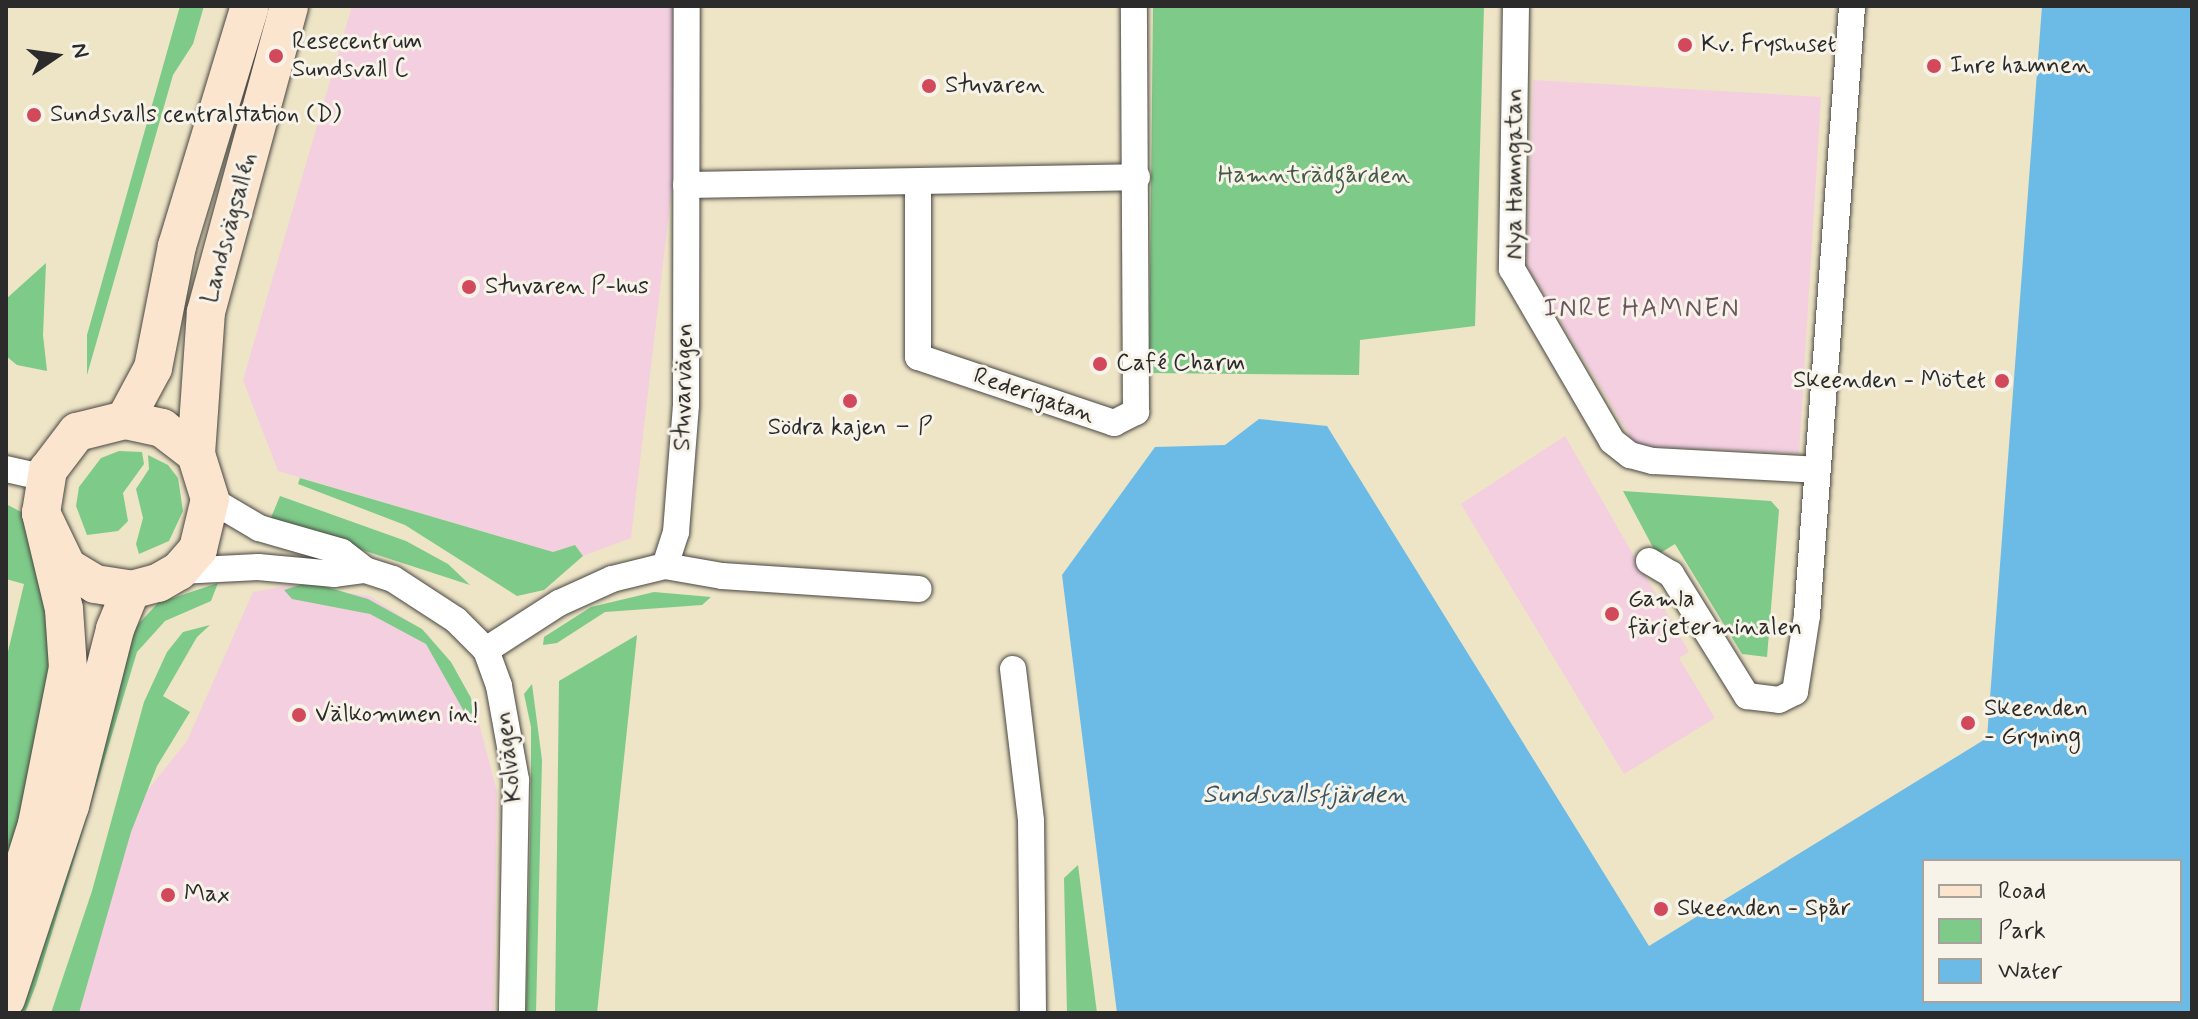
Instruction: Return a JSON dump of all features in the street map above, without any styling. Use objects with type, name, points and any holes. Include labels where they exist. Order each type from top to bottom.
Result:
[{"type":"main road","name":"Landsvägsallén","points":[[125,420],[153,368],[177,246],[250,6]]},
{"type":"main road","name":"Landsvägsallén","points":[[210,499],[196,454],[206,312],[289,6]]},
{"type":"main road","points":[[6,922],[37,824],[68,668],[62,599],[44,496],[77,432],[125,420],[162,428],[196,454]]},
{"type":"main road","points":[[44,496],[67,567],[95,584],[131,590],[179,571],[198,549],[210,499]]},
{"type":"main road","points":[[6,999],[70,806],[115,629],[131,590]]},
{"type":"street","name":"Stuvarvägen","points":[[665,566],[676,532],[682,473],[687,6]]},
{"type":"street","name":"Rederigatan","points":[[918,183],[918,357],[1114,423],[1136,412],[1134,6]]},
{"type":"street","name":"Nya Hamngatan","points":[[1516,6],[1512,269],[1612,441],[1630,455],[1653,461],[1817,470]]},
{"type":"street","points":[[1649,561],[1671,574],[1747,696],[1779,700],[1795,692],[1817,470],[1852,6]]},
{"type":"street","points":[[686,185],[1137,177]]},
{"type":"street","points":[[6,469],[44,496]]},
{"type":"street","name":"Kolvägen","points":[[210,499],[259,528],[342,552],[365,570],[418,593],[456,620],[486,650],[499,686],[516,780],[512,1013]]},
{"type":"street","points":[[486,650],[559,603],[612,579],[665,566],[722,576],[919,589]]},
{"type":"street","name":"Kolvägen","points":[[179,571],[258,567],[335,574],[365,570]]},
{"type":"street","points":[[1013,669],[1031,821],[1033,1013]]},
{"type":"shaded area","points":[[352,6],[673,6],[673,178],[631,538],[583,556],[575,545],[553,552],[278,471],[243,380]]},
{"type":"shaded area","points":[[1533,80],[1821,97],[1799,453],[1636,446],[1527,266]]},
{"type":"shaded area","name":"Gamla färjeterminalen","points":[[1565,436],[1689,652],[1679,658],[1715,718],[1624,774],[1461,504]]},
{"type":"shaded area","points":[[293,585],[370,596],[428,634],[474,704],[497,792],[494,1013],[79,1013],[139,801],[187,741],[253,592]]},
{"type":"green space","points":[[180,6],[204,6],[193,44],[173,75],[87,375],[87,335]]},
{"type":"green space","name":"Hamnträdgården","points":[[1153,6],[1484,6],[1475,326],[1360,340],[1359,375],[1149,373]]},
{"type":"green space","points":[[46,263],[43,335],[47,371],[17,365],[6,356],[6,299]]},
{"type":"green space","points":[[119,451],[142,452],[144,464],[123,493],[128,521],[118,531],[87,535],[76,506],[79,487],[101,458]]},
{"type":"green space","points":[[148,455],[168,465],[178,478],[183,511],[169,541],[139,554],[136,544],[143,518],[136,489],[149,469]]},
{"type":"green space","points":[[300,478],[553,552],[575,545],[583,556],[544,590],[517,596],[405,525],[298,484]]},
{"type":"green space","points":[[1623,491],[1771,501],[1779,510],[1767,657],[1742,654],[1675,544],[1657,555]]},
{"type":"green space","points":[[280,496],[406,541],[448,564],[470,585],[270,520]]},
{"type":"green space","points":[[6,504],[23,513],[45,563],[52,670],[44,749],[6,873],[6,660],[24,584],[6,579]]},
{"type":"green space","points":[[309,582],[368,599],[422,629],[451,662],[471,698],[473,713],[466,715],[426,644],[370,614],[292,599],[284,590]]},
{"type":"green space","points":[[218,583],[211,601],[165,621],[137,652],[36,985],[25,1013],[10,1013],[131,632],[158,603]]},
{"type":"green space","points":[[654,592],[711,597],[702,605],[605,612],[557,643],[543,645],[544,637],[591,607]]},
{"type":"green space","points":[[210,625],[197,637],[163,696],[190,712],[157,766],[131,832],[79,1013],[51,1013],[92,891],[144,702],[167,652],[183,632]]},
{"type":"green space","points":[[637,635],[597,1013],[555,1013],[559,681]]},
{"type":"green space","points":[[532,684],[542,760],[536,1013],[526,1013],[531,727],[524,694]]},
{"type":"green space","points":[[1078,865],[1097,1013],[1067,1013],[1064,878]]},
{"type":"water","name":"Sundsvallsfjärden","points":[[2042,6],[2192,6],[2192,1013],[1117,1013],[1062,575],[1155,447],[1225,445],[1259,419],[1327,426],[1649,946],[1987,738]]},
{"type":"place","name":"Kv. Fryshuset","points":[[1685,45]]},
{"type":"place","name":"Resecentrum Sundsvall C","points":[[276,56]]},
{"type":"place","name":"Inre hamnen","points":[[1934,66]]},
{"type":"place","name":"Stuvaren","points":[[929,86]]},
{"type":"place","name":"Sundsvalls centralstation (D)","points":[[34,115]]},
{"type":"place","name":"Stuvaren P-hus","points":[[469,287]]},
{"type":"place","name":"Café Charm","points":[[1100,364]]},
{"type":"place","name":"Skeenden - Mötet","points":[[2002,381]]},
{"type":"place","name":"Södra kajen – P","points":[[850,401]]},
{"type":"place","name":"Gamla färjeterminalen","points":[[1612,614]]},
{"type":"place","name":"Välkommen in!","points":[[299,715]]},
{"type":"place","name":"Skeenden - Gryning","points":[[1968,723]]},
{"type":"place","name":"Max","points":[[168,895]]},
{"type":"place","name":"Skeenden - Spår","points":[[1661,909]]},
{"type":"district","name":"INRE HAMNEN","points":[[1642,310]]}]
